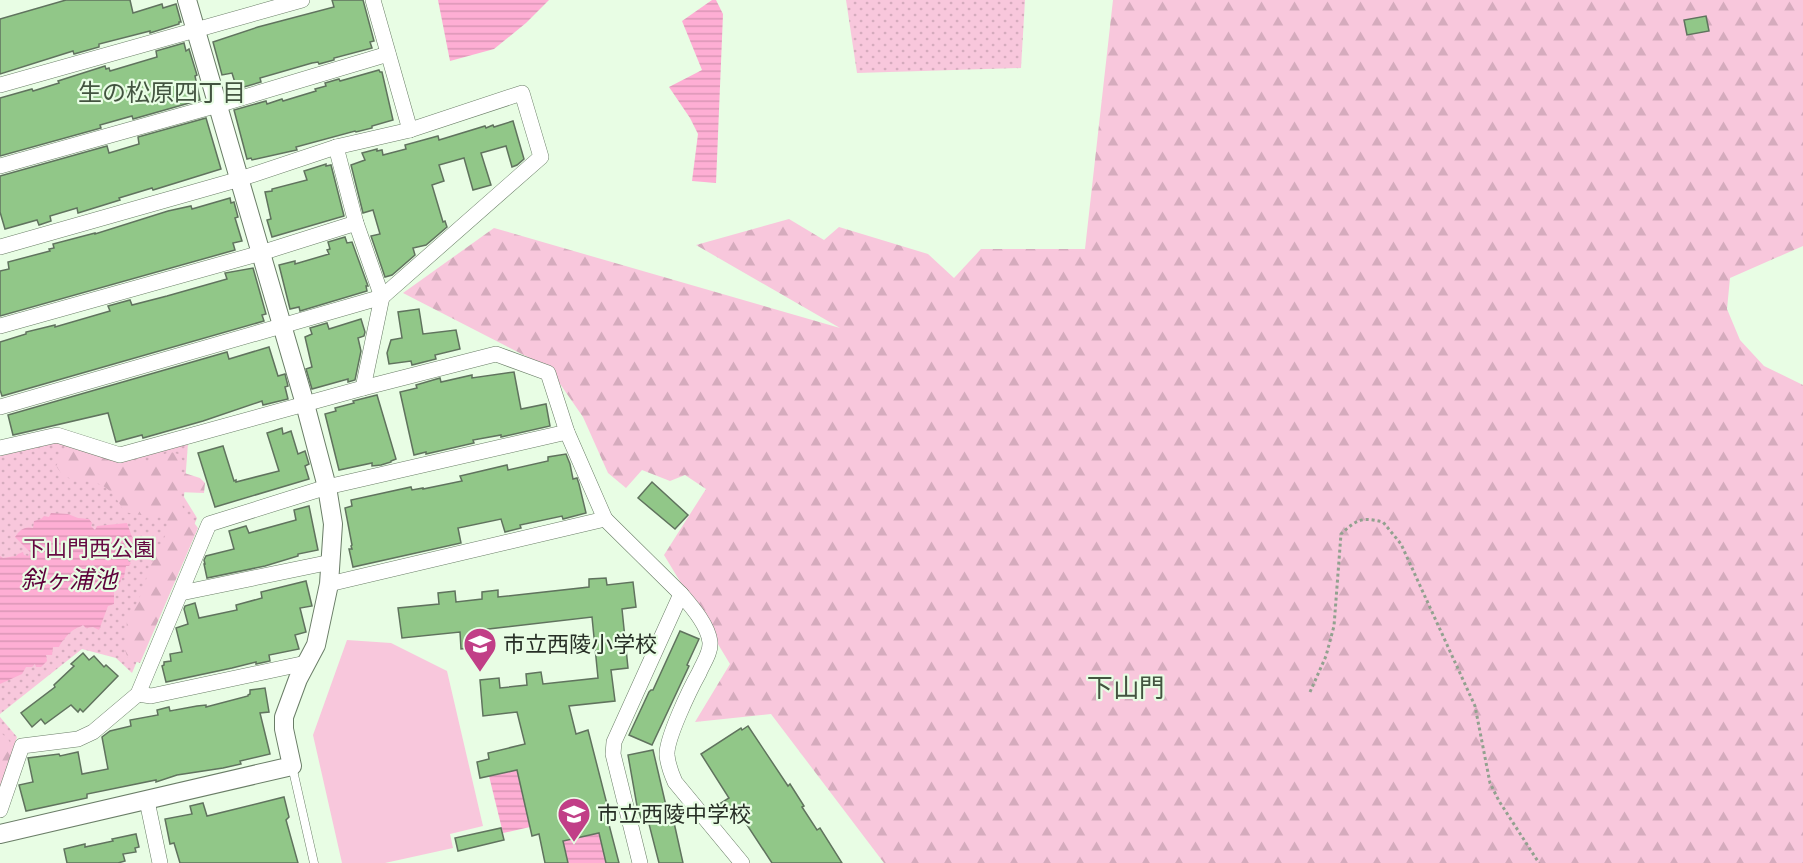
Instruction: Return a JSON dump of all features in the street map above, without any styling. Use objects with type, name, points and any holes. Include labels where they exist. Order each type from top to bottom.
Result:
[{"type":"street","points":[[0,834],[292,766],[284,729],[284,717],[298,679],[316,645],[329,584],[333,524],[327,487],[305,404],[187,0]]},
{"type":"street","points":[[0,85],[302,0]]},
{"type":"street","points":[[373,0],[410,129]]},
{"type":"street","points":[[0,166],[218,105],[388,54]]},
{"type":"street","points":[[0,247],[240,180],[336,147],[410,129],[522,93],[541,157],[382,297],[0,407]]},
{"type":"street","points":[[336,147],[356,223],[382,297],[363,388]]},
{"type":"street","points":[[0,326],[261,253],[356,223]]},
{"type":"street","points":[[0,431],[2,448],[57,435],[120,455],[496,354],[548,374],[567,432],[605,519],[681,594],[693,609],[710,641],[709,653],[693,683],[668,742],[669,769],[675,782],[742,863]]},
{"type":"street","points":[[0,810],[22,746],[78,739],[93,732],[138,694],[209,524],[327,487],[567,432]]},
{"type":"street","points":[[329,584],[605,519]]},
{"type":"street","points":[[181,593],[331,562]]},
{"type":"street","points":[[640,863],[613,754],[614,742],[681,594]]},
{"type":"street","points":[[138,694],[151,696],[306,663]]},
{"type":"street","points":[[147,801],[160,863]]},
{"type":"lane","points":[[292,766],[314,863]]},
{"type":"path","points":[[1310,692],[1326,656],[1334,626],[1341,534],[1354,521],[1368,519],[1383,522],[1401,544],[1475,706],[1490,783],[1539,863]]},
{"type":"green space","points":[[846,0],[1025,0],[1021,68],[857,73]]},
{"type":"green space","points":[[1113,0],[1803,0],[1803,246],[1730,278],[1727,309],[1740,340],[1764,366],[1803,385],[1803,863],[884,863],[771,714],[695,722],[730,664],[664,555],[706,489],[685,475],[670,481],[642,470],[626,488],[608,473],[583,417],[549,368],[403,293],[494,228],[840,328],[696,245],[789,219],[824,240],[839,227],[928,254],[954,278],[981,249],[1085,249]]},
{"type":"green space","name":"下山門西公園","points":[[55,439],[75,446],[74,449],[119,463],[188,443],[184,497],[197,518],[132,673],[116,658],[82,649],[0,714],[0,453]]},
{"type":"green space","points":[[78,447],[133,464],[153,461],[158,456],[171,452],[178,454],[183,461],[181,472],[200,478],[205,483],[204,493],[178,492],[183,508],[198,528],[140,663],[128,659],[125,650],[127,620],[144,588],[149,568],[165,536],[168,523],[160,515],[124,512],[114,495],[103,486],[65,476],[56,466],[64,453]]},
{"type":"green space","points":[[347,640],[391,643],[447,671],[483,826],[450,834],[453,848],[385,863],[342,863],[313,735]]},
{"type":"green space","points":[[0,717],[17,737],[0,787]]},
{"type":"green space","points":[[0,732],[8,739],[15,752],[0,797],[1,761]]},
{"type":"water","points":[[438,0],[549,0],[526,23],[494,49],[450,61]]},
{"type":"water","points":[[712,0],[716,0],[723,14],[716,183],[692,181],[698,134],[669,87],[702,70],[682,21]]},
{"type":"water","name":"斜ヶ浦池","points":[[51,513],[89,519],[95,530],[97,526],[127,523],[138,545],[134,545],[131,550],[133,553],[130,554],[128,561],[131,563],[126,566],[119,588],[114,590],[114,604],[108,606],[99,630],[93,627],[86,628],[83,625],[76,628],[68,634],[59,647],[53,647],[52,655],[46,655],[47,661],[41,667],[36,667],[35,664],[32,667],[26,667],[22,674],[0,684],[0,556],[3,558],[16,556],[23,552],[24,555],[29,556],[30,552],[15,537],[22,529],[33,528],[34,521],[44,516],[49,517]]},
{"type":"water","points":[[517,770],[530,827],[503,833],[489,776]]},
{"type":"water","points":[[599,833],[606,863],[568,863],[563,841]]},
{"type":"building","points":[[66,0],[130,0],[133,13],[162,4],[163,8],[176,4],[181,22],[150,33],[150,31],[99,44],[99,47],[74,54],[73,51],[0,74],[0,19]]},
{"type":"building","points":[[332,0],[363,0],[374,41],[370,42],[372,48],[260,78],[261,82],[237,89],[232,73],[222,75],[213,42],[258,27],[334,7]]},
{"type":"building","points":[[1706,16],[1709,31],[1687,35],[1684,20]]},
{"type":"building","points":[[184,43],[186,51],[189,49],[197,75],[195,76],[200,100],[133,119],[132,116],[100,125],[101,128],[0,156],[0,98],[32,89],[33,91],[105,66],[110,71],[157,57],[156,51]]},
{"type":"building","points":[[379,70],[382,72],[393,120],[372,126],[372,128],[296,147],[297,150],[252,160],[247,159],[234,110],[266,101],[267,104],[282,99],[283,101],[316,91],[315,89],[326,86],[325,83]]},
{"type":"building","points":[[206,118],[221,169],[119,198],[120,200],[78,213],[77,208],[50,216],[51,221],[39,225],[37,220],[5,229],[0,212],[0,176],[107,146],[109,153],[139,144],[138,137]]},
{"type":"building","points":[[513,121],[524,159],[512,167],[506,146],[481,153],[491,185],[473,190],[464,158],[439,165],[444,181],[432,185],[443,222],[445,221],[447,227],[426,245],[413,248],[415,255],[392,275],[385,277],[371,236],[380,234],[373,210],[363,213],[351,165],[365,160],[362,153],[377,149],[377,151],[382,150],[383,155],[406,149],[405,145],[438,136],[439,140],[485,126],[486,128],[493,125],[494,127]]},
{"type":"building","points":[[326,164],[326,166],[331,165],[344,216],[272,237],[267,220],[271,219],[265,192],[307,180],[304,171]]},
{"type":"building","points":[[230,198],[231,203],[234,202],[238,217],[235,218],[242,241],[233,243],[235,250],[0,316],[0,271],[9,269],[8,262],[50,251],[49,249],[54,248],[53,244],[95,234],[168,211],[191,206],[192,209]]},
{"type":"building","points":[[345,237],[347,243],[352,242],[368,286],[366,286],[367,291],[300,311],[299,307],[290,309],[279,265],[295,261],[295,264],[329,254],[328,242]]},
{"type":"building","points":[[253,268],[266,314],[262,315],[264,321],[2,396],[0,342],[26,334],[26,332],[55,325],[55,327],[110,311],[108,306],[130,300],[132,305],[167,296],[227,279],[225,273]]},
{"type":"building","points":[[419,309],[423,334],[456,330],[460,349],[435,355],[436,359],[412,365],[411,361],[389,364],[387,353],[391,340],[402,338],[398,312]]},
{"type":"building","points":[[361,319],[365,332],[364,336],[358,338],[361,351],[355,380],[348,382],[348,379],[312,389],[306,369],[312,367],[305,337],[312,334],[310,328],[327,323],[329,329]]},
{"type":"building","points":[[269,347],[278,376],[285,374],[288,399],[263,405],[262,401],[143,438],[142,435],[116,442],[108,413],[13,435],[8,415],[227,352],[229,359]]},
{"type":"building","points":[[514,372],[521,409],[546,404],[550,426],[501,437],[501,435],[473,440],[474,443],[414,455],[400,392],[417,388],[416,385],[440,378],[441,382],[472,375],[472,378]]},
{"type":"building","points":[[377,395],[396,459],[381,465],[372,466],[372,463],[339,470],[325,414],[336,411],[335,408],[354,403],[353,401]]},
{"type":"building","points":[[282,428],[283,434],[291,431],[298,454],[305,451],[309,464],[305,466],[309,479],[215,507],[198,453],[223,446],[236,482],[279,471],[267,433]]},
{"type":"building","points":[[566,454],[573,479],[577,478],[586,513],[520,525],[521,528],[505,532],[501,519],[458,528],[461,543],[353,567],[349,549],[352,549],[352,545],[345,508],[352,506],[351,500],[411,487],[412,490],[423,489],[462,481],[460,476],[507,465],[508,470],[548,461],[548,457]]},
{"type":"building","points":[[652,482],[688,515],[675,529],[638,498]]},
{"type":"building","points":[[309,506],[318,550],[298,554],[298,556],[265,566],[207,578],[204,564],[206,556],[234,549],[229,531],[246,526],[249,533],[296,520],[294,510]]},
{"type":"building","points":[[606,578],[607,585],[633,582],[636,607],[622,609],[628,668],[611,670],[615,701],[569,706],[576,734],[588,730],[610,816],[607,817],[619,863],[606,863],[599,833],[563,841],[568,863],[545,863],[539,834],[532,836],[517,770],[480,778],[477,762],[489,759],[488,753],[525,744],[517,712],[483,716],[480,680],[499,678],[500,688],[527,685],[526,674],[541,672],[543,684],[598,678],[592,617],[480,630],[482,647],[461,649],[460,632],[402,638],[398,608],[439,604],[438,593],[455,591],[456,602],[482,599],[482,592],[498,590],[498,597],[589,587],[589,579]]},
{"type":"building","points":[[306,581],[312,606],[300,608],[306,632],[295,635],[299,649],[269,655],[270,661],[166,682],[162,666],[164,662],[171,661],[170,654],[182,652],[176,628],[188,624],[185,606],[195,603],[199,618],[237,610],[236,605],[262,598],[261,592]]},
{"type":"building","points":[[680,631],[699,639],[687,665],[689,666],[652,745],[629,735]]},
{"type":"building","points":[[83,653],[89,660],[94,656],[104,667],[106,665],[118,676],[83,712],[80,709],[78,712],[71,705],[45,724],[41,719],[32,727],[21,713],[55,687],[54,685],[74,666],[71,664]]},
{"type":"building","points":[[265,688],[269,712],[260,713],[270,754],[240,761],[241,764],[87,794],[87,798],[26,811],[19,785],[33,782],[28,758],[59,754],[60,756],[78,752],[82,774],[108,769],[102,737],[110,731],[131,726],[130,720],[158,715],[157,710],[169,707],[170,711],[206,705],[206,707],[248,696],[250,690]]},
{"type":"building","points":[[748,726],[788,786],[790,784],[817,830],[820,828],[842,863],[772,863],[736,808],[719,818],[713,808],[729,798],[701,754],[741,728],[742,730]]},
{"type":"building","points":[[653,750],[667,810],[671,809],[683,863],[659,863],[648,820],[642,821],[637,806],[628,755]]},
{"type":"building","points":[[284,797],[289,817],[286,820],[298,863],[180,863],[174,843],[170,844],[165,819],[192,814],[190,806],[203,803],[207,816]]},
{"type":"building","points":[[501,828],[504,840],[458,851],[455,838]]},
{"type":"building","points":[[136,834],[139,847],[135,848],[136,852],[123,854],[125,861],[67,863],[64,849],[85,844],[85,847]]},
{"type":"place","name":"市立西陵小学校","points":[[480,673]]},
{"type":"place","name":"市立西陵中学校","points":[[574,843]]},
{"type":"district","name":"生の松原四丁目","points":[[162,92]]},
{"type":"district","name":"下山門","points":[[1126,688]]}]
